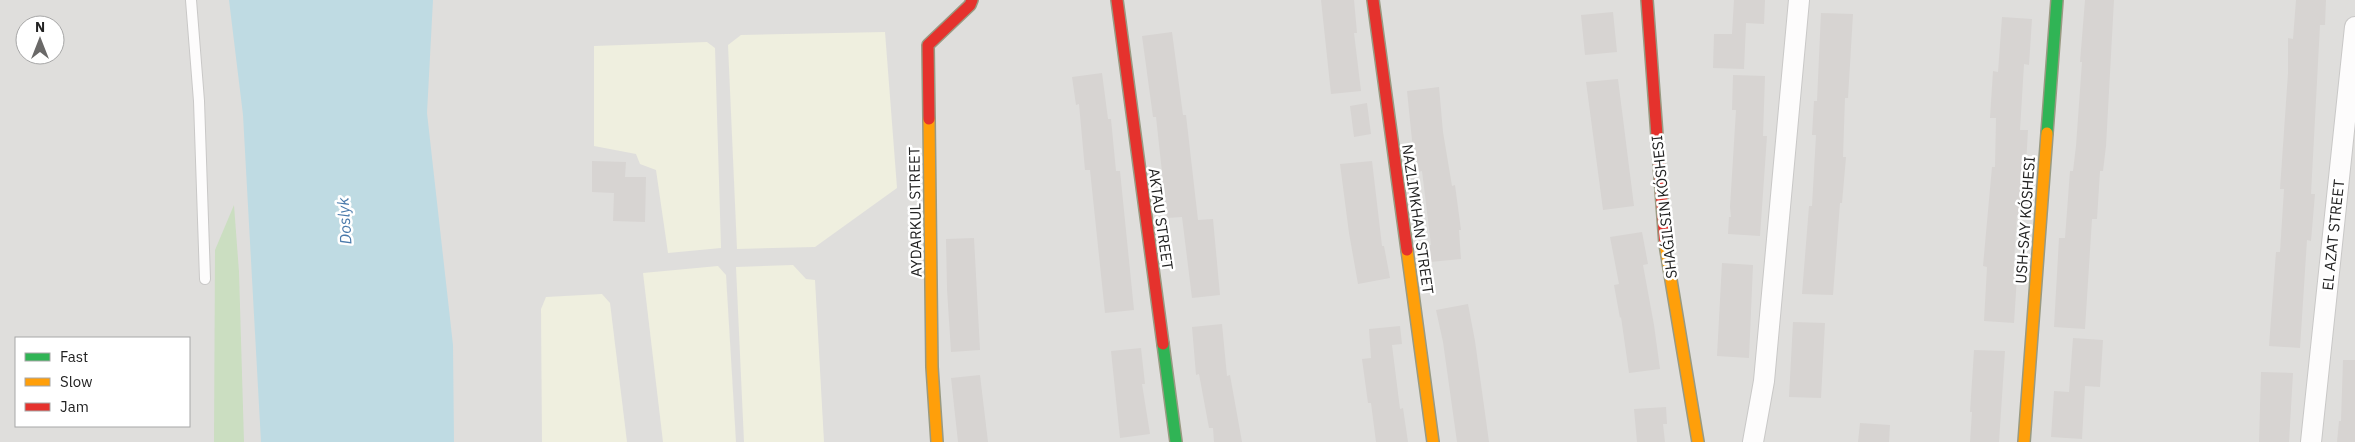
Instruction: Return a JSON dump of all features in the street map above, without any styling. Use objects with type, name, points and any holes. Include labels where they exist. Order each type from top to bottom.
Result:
[{"type":"street","name":"AYDARKUL STREET","points":[[937,442],[932,366],[928,45],[970,5],[972,0]]},
{"type":"street","name":"AKTAU STREET","points":[[1117,0],[1176,442]]},
{"type":"street","name":"NAZLIMKHAN STREET","points":[[1373,0],[1433,442]]},
{"type":"street","points":[[1647,0],[1664,238],[1698,442]]},
{"type":"street","points":[[1753,442],[1764,381],[1799,0]]},
{"type":"street","name":"USH-SAY KÓSHESI","points":[[2024,442],[2057,0]]},
{"type":"street","name":"EL AZAT STREET","points":[[2311,442],[2355,27]]},
{"type":"lane","points":[[191,0],[199,101],[204,279]]},
{"type":"shaded area","points":[[0,0],[2355,0],[2355,442],[0,442]]},
{"type":"green space","points":[[885,32],[897,188],[815,247],[737,249],[728,45],[741,35]]},
{"type":"green space","points":[[707,42],[715,48],[721,248],[668,253],[656,170],[640,164],[636,154],[594,146],[594,46]]},
{"type":"green space","points":[[234,205],[239,272],[244,442],[214,442],[215,250]]},
{"type":"green space","points":[[793,265],[806,279],[815,280],[824,442],[744,442],[736,267]]},
{"type":"green space","points":[[718,266],[726,275],[736,442],[663,442],[643,273]]},
{"type":"green space","points":[[602,294],[610,303],[627,442],[542,442],[541,309],[546,297]]},
{"type":"water","name":"Doslyk","points":[[229,0],[433,0],[427,113],[453,345],[454,442],[261,442],[243,115]]},
{"type":"building","points":[[1321,0],[1354,0],[1357,33],[1354,33],[1361,91],[1331,94]]},
{"type":"building","points":[[1734,0],[1765,0],[1764,24],[1746,23],[1744,69],[1713,68],[1714,34],[1732,34]]},
{"type":"building","points":[[2085,0],[2114,0],[2106,146],[2103,171],[2100,171],[2097,219],[2092,219],[2085,329],[2054,327],[2059,238],[2065,238],[2070,171],[2073,171],[2076,146]]},
{"type":"building","points":[[2296,0],[2326,0],[2325,25],[2320,25],[2311,194],[2315,194],[2311,241],[2307,240],[2300,348],[2269,346],[2276,252],[2280,252],[2284,189],[2280,189],[2288,73],[2288,38],[2293,39]]},
{"type":"building","points":[[1613,12],[1617,52],[1585,55],[1581,15]]},
{"type":"building","points":[[1821,13],[1853,14],[1848,98],[1845,98],[1843,157],[1846,157],[1842,203],[1840,203],[1833,295],[1802,294],[1809,206],[1812,206],[1816,135],[1812,135],[1814,101],[1817,101]]},
{"type":"building","points":[[2002,17],[2032,19],[2029,65],[2024,64],[2020,130],[2028,130],[2026,165],[2023,165],[2019,215],[2017,215],[2013,276],[2017,277],[2014,323],[1984,321],[1987,267],[1983,266],[1992,167],[1995,167],[1996,118],[1990,118],[1993,71],[1998,72]]},
{"type":"building","points":[[1172,32],[1183,115],[1186,115],[1198,220],[1213,219],[1220,295],[1192,298],[1182,217],[1167,218],[1156,117],[1153,117],[1142,36]]},
{"type":"building","points":[[1102,73],[1108,119],[1111,119],[1116,171],[1120,171],[1134,310],[1105,313],[1090,170],[1085,170],[1079,104],[1076,105],[1072,77]]},
{"type":"building","points":[[1733,75],[1765,76],[1763,136],[1767,136],[1760,236],[1728,234],[1729,217],[1731,217],[1736,110],[1732,110]]},
{"type":"building","points":[[1618,79],[1634,206],[1603,210],[1586,82]]},
{"type":"building","points":[[1439,87],[1443,132],[1452,186],[1455,185],[1461,230],[1459,230],[1461,259],[1430,262],[1428,245],[1431,245],[1422,171],[1418,172],[1412,140],[1407,91]]},
{"type":"building","points":[[1367,103],[1371,134],[1354,137],[1350,106]]},
{"type":"building","points":[[592,161],[626,162],[625,177],[646,177],[645,222],[613,221],[614,193],[592,192]]},
{"type":"building","points":[[1372,161],[1382,246],[1384,246],[1390,278],[1358,284],[1340,164]]},
{"type":"building","points":[[1642,232],[1648,264],[1643,265],[1660,369],[1629,373],[1621,317],[1614,285],[1619,284],[1610,237]]},
{"type":"building","points":[[974,238],[980,350],[951,352],[946,239]]},
{"type":"building","points":[[1722,263],[1753,265],[1749,358],[1717,356]]},
{"type":"building","points":[[1468,304],[1489,442],[1457,442],[1443,342],[1436,310]]},
{"type":"building","points":[[1793,322],[1825,323],[1821,398],[1789,397]]},
{"type":"building","points":[[1222,324],[1227,376],[1230,375],[1242,442],[1214,442],[1213,428],[1209,428],[1199,374],[1196,375],[1192,327]]},
{"type":"building","points":[[1400,326],[1402,344],[1392,345],[1400,409],[1403,408],[1408,442],[1376,442],[1371,403],[1368,403],[1362,359],[1371,358],[1369,329]]},
{"type":"building","points":[[2073,338],[2103,340],[2100,387],[2085,386],[2082,439],[2051,437],[2054,391],[2069,392]]},
{"type":"building","points":[[1141,348],[1145,384],[1142,384],[1150,434],[1120,438],[1111,351]]},
{"type":"building","points":[[1974,350],[2005,351],[1999,442],[1970,442]]},
{"type":"building","points":[[2343,360],[2355,360],[2355,442],[2337,442],[2339,421],[2341,421]]},
{"type":"building","points":[[2261,372],[2293,373],[2289,442],[2259,442]]},
{"type":"building","points":[[980,375],[988,442],[958,442],[951,378]]},
{"type":"building","points":[[1666,407],[1667,424],[1663,424],[1665,442],[1637,442],[1634,409]]},
{"type":"building","points":[[1860,423],[1890,425],[1889,442],[1858,442]]},
{"type":"traffic: fast","points":[[2047,133],[2057,0]]},
{"type":"traffic: fast","points":[[1163,344],[1176,442]]},
{"type":"traffic: slow","points":[[929,119],[932,367],[937,442]]},
{"type":"traffic: slow","points":[[2024,442],[2047,133]]},
{"type":"traffic: slow","points":[[1665,244],[1698,442]]},
{"type":"traffic: slow","points":[[1407,250],[1433,442]]},
{"type":"traffic: jam","points":[[929,119],[928,45],[970,5],[972,0]]},
{"type":"traffic: jam","points":[[1117,0],[1163,344]]},
{"type":"traffic: jam","points":[[1373,0],[1407,250]]},
{"type":"traffic: jam","points":[[1647,0],[1665,244]]}]
